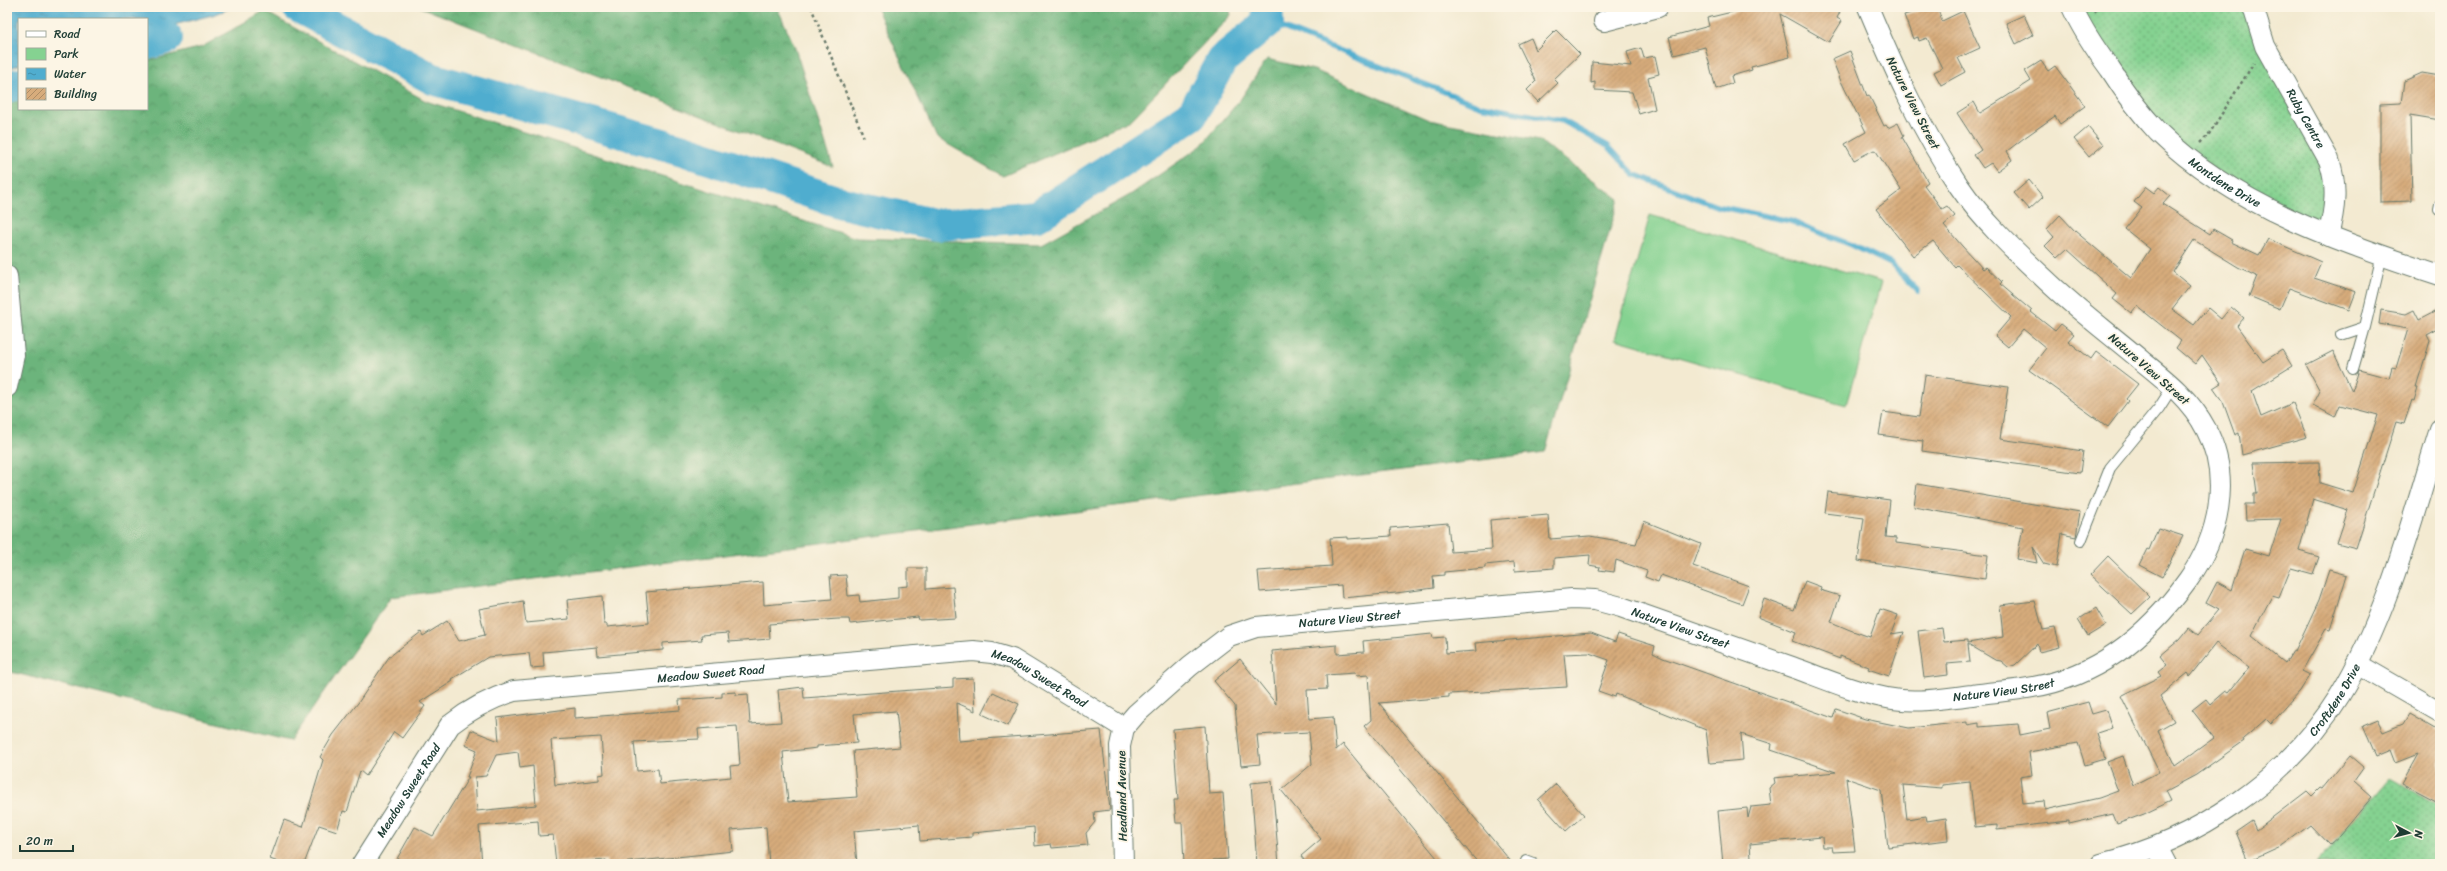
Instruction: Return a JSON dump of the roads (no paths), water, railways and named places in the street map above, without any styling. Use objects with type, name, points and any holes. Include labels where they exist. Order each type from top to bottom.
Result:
[{"type":"street","points":[[1604,21],[1658,7]]},
{"type":"street","name":"Nature View Street","points":[[1124,728],[1136,714],[1210,650],[1229,636],[1243,630],[1292,623],[1572,599],[1608,603],[1862,692],[1906,701],[2036,687],[2070,677],[2102,664],[2136,639],[2172,602],[2203,559],[2217,518],[2220,489],[2218,460],[2207,430],[2192,406],[2173,386],[2047,282],[2011,246],[1961,189],[1928,137],[1909,101],[1868,7]]},
{"type":"street","name":"Montdene Drive","points":[[2072,7],[2098,52],[2126,94],[2158,132],[2187,155],[2237,191],[2328,236],[2440,275]]},
{"type":"street","name":"Ruby Centre","points":[[2253,7],[2265,46],[2329,160],[2335,178],[2335,200],[2328,236]]},
{"type":"street","points":[[7,276],[14,355],[7,387]]},
{"type":"street","name":"Croftdene Drive","points":[[2101,864],[2162,856],[2222,813],[2270,775],[2298,748],[2320,722],[2340,695],[2357,664],[2385,599],[2440,429]]},
{"type":"street","name":"Meadow Sweet Road","points":[[362,864],[450,725],[471,708],[491,698],[514,691],[973,651],[992,653],[1012,659],[1124,728]]},
{"type":"street","points":[[2357,664],[2440,712]]},
{"type":"street","name":"Headland Avenue","points":[[1123,864],[1120,746],[1124,728]]},
{"type":"lane","points":[[2353,369],[2366,327],[2382,255]]},
{"type":"lane","points":[[2341,335],[2366,327]]},
{"type":"lane","points":[[2081,541],[2110,468],[2159,408],[2173,386]]},
{"type":"water","points":[[7,7],[233,7],[216,14],[148,32],[148,18],[18,18],[18,65],[7,69]]},
{"type":"waterway","points":[[298,7],[433,79],[683,150],[842,203],[937,225],[1037,216],[1192,115],[1222,60],[1268,22],[1267,7]]},
{"type":"waterway","points":[[1268,22],[1480,106],[1563,121],[1608,146],[1634,174],[1716,206],[1790,221],[1852,245],[1891,264],[1918,291]]},
{"type":"waterway","points":[[148,44],[167,38]]},
{"type":"waterway","points":[[7,87],[18,84]]}]
